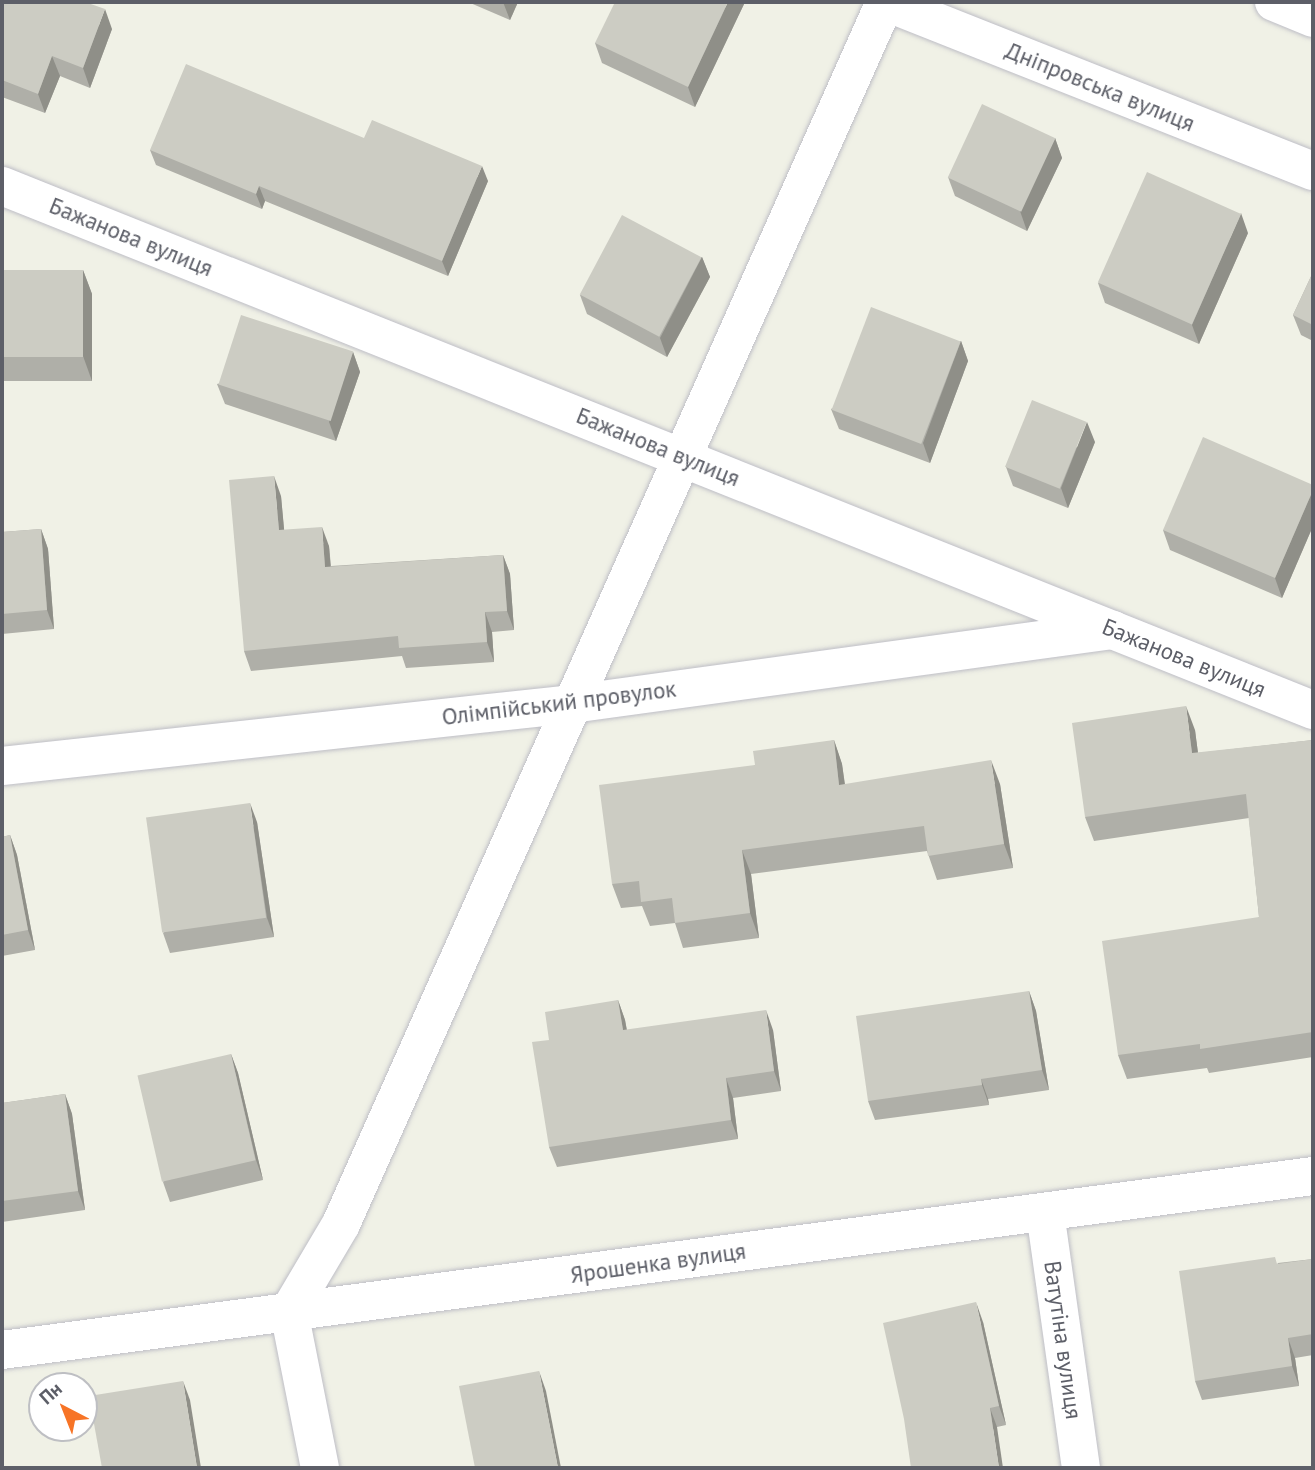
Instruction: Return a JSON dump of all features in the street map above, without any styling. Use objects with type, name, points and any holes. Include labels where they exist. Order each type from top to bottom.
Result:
[{"type":"street","name":"Дніпровська вулиця","points":[[885,2],[1313,172]]},
{"type":"street","points":[[320,1468],[289,1312],[341,1224],[885,2]]},
{"type":"street","points":[[1274,2],[1313,18]]},
{"type":"street","name":"Бажанова вулиця","points":[[2,186],[1313,710]]},
{"type":"street","name":"Олімпійський провулок","points":[[2,766],[572,704],[1115,629]]},
{"type":"street","name":"Ярошенка вулиця","points":[[2,1350],[1313,1176]]},
{"type":"street","name":"Ватутіна вулиця","points":[[1045,1212],[1081,1468]]},
{"type":"building","points":[[2,2],[85,2],[105,9],[83,68],[52,56],[38,94],[2,80]]},
{"type":"building","points":[[615,2],[728,2],[688,87],[595,43]]},
{"type":"building","points":[[186,64],[364,138],[372,120],[482,166],[442,261],[259,186],[256,194],[150,150]]},
{"type":"building","points":[[982,104],[1055,138],[1021,212],[948,177]]},
{"type":"building","points":[[1147,172],[1241,214],[1192,324],[1098,283]]},
{"type":"building","points":[[622,215],[701,257],[659,337],[580,294]]},
{"type":"building","points":[[2,270],[83,270],[83,357],[2,357]]},
{"type":"building","points":[[1313,272],[1313,325],[1293,315]]},
{"type":"building","points":[[871,307],[961,341],[921,444],[832,410]]},
{"type":"building","points":[[241,315],[353,351],[331,421],[218,384]]},
{"type":"building","points":[[1032,400],[1087,422],[1060,489],[1005,467]]},
{"type":"building","points":[[1203,437],[1313,485],[1275,578],[1163,530]]},
{"type":"building","points":[[274,476],[279,530],[322,527],[325,567],[503,555],[507,611],[485,612],[487,642],[399,648],[398,636],[244,651],[229,480]]},
{"type":"building","points":[[41,529],[47,610],[2,614],[2,532]]},
{"type":"building","points":[[1186,706],[1192,753],[1313,740],[1313,1032],[1200,1049],[1200,1044],[1118,1055],[1102,941],[1259,917],[1246,794],[1085,817],[1072,723]]},
{"type":"building","points":[[834,740],[839,785],[991,760],[1004,844],[928,856],[924,826],[742,850],[750,913],[675,923],[672,898],[641,902],[639,881],[612,884],[599,785],[755,765],[753,751]]},
{"type":"building","points":[[250,803],[266,918],[162,932],[146,818]]},
{"type":"building","points":[[10,835],[28,930],[2,935],[2,837]]},
{"type":"building","points":[[1029,991],[1042,1070],[981,1079],[982,1085],[868,1101],[856,1016]]},
{"type":"building","points":[[618,1000],[623,1030],[766,1010],[774,1071],[726,1078],[731,1120],[549,1147],[532,1042],[549,1040],[545,1012]]},
{"type":"building","points":[[231,1054],[256,1160],[162,1182],[137,1076]]},
{"type":"building","points":[[65,1094],[78,1191],[2,1201],[2,1103]]},
{"type":"building","points":[[1275,1257],[1277,1264],[1313,1259],[1313,1334],[1288,1338],[1292,1366],[1195,1381],[1179,1271]]},
{"type":"building","points":[[976,1302],[999,1406],[990,1408],[999,1468],[911,1468],[904,1419],[883,1323]]},
{"type":"building","points":[[539,1371],[558,1468],[475,1468],[459,1386]]},
{"type":"building","points":[[183,1381],[197,1468],[102,1468],[97,1442],[98,1395]]}]
